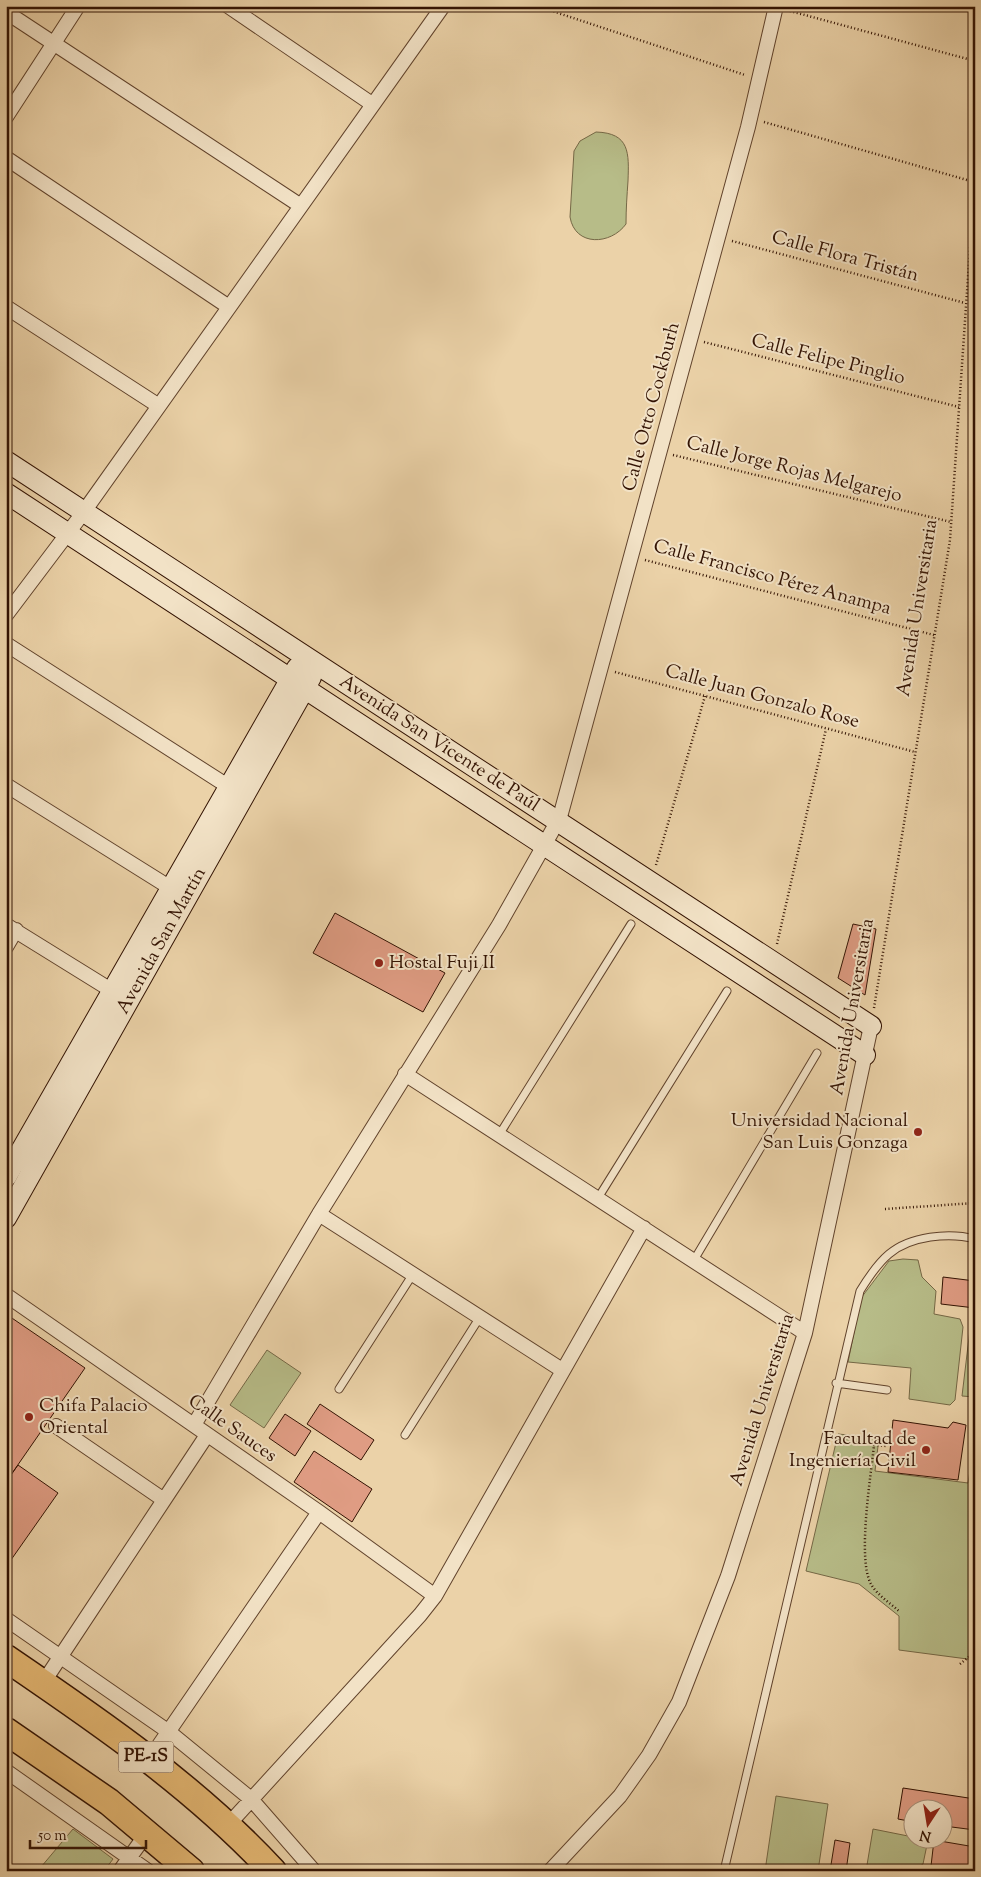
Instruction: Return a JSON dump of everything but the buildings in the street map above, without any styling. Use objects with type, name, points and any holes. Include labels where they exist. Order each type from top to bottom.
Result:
[{"type":"highway","name":"PE-1S","points":[[6,1658],[150,1760],[228,1825],[273,1871]]},
{"type":"highway","points":[[6,1731],[109,1802],[147,1832],[191,1871]]},
{"type":"street","points":[[6,117],[78,6]]},
{"type":"street","points":[[228,6],[372,104]]},
{"type":"street","points":[[6,615],[68,534],[441,7]]},
{"type":"street","name":"Calle Otto Cockburh","points":[[194,1425],[319,1214],[498,925],[560,817],[750,118],[776,7]]},
{"type":"street","points":[[6,12],[301,206]]},
{"type":"street","points":[[6,158],[229,307]]},
{"type":"street","points":[[6,307],[159,406]]},
{"type":"street","name":"Avenida San Vicente de Paúl","points":[[6,461],[871,1026]]},
{"type":"street","name":"Avenida San Vicente de Paúl","points":[[6,493],[865,1055]]},
{"type":"street","points":[[6,644],[236,792]]},
{"type":"street","name":"Avenida San Martín","points":[[6,1218],[120,996],[311,660]]},
{"type":"street","points":[[6,785],[178,893]]},
{"type":"street","points":[[6,947],[11,927],[120,996]]},
{"type":"street","name":"Avenida San Martín","points":[[6,1178],[120,996]]},
{"type":"street","name":"Avenida Universitaria","points":[[550,1871],[620,1796],[649,1755],[679,1702],[728,1576],[805,1333],[871,1026]]},
{"type":"street","points":[[405,1074],[805,1333]]},
{"type":"street","points":[[319,1214],[562,1370]]},
{"type":"street","points":[[228,1825],[420,1615],[435,1596],[644,1228]]},
{"type":"street","name":"Calle Sauces","points":[[6,1295],[319,1512],[435,1596]]},
{"type":"street","points":[[56,1426],[164,1500]]},
{"type":"street","points":[[43,1683],[207,1435]]},
{"type":"street","points":[[150,1760],[319,1512]]},
{"type":"street","points":[[6,1619],[169,1732],[251,1799],[314,1871]]},
{"type":"street","points":[[6,1771],[129,1860],[148,1871]]},
{"type":"street","points":[[120,1871],[147,1832]]},
{"type":"lane","points":[[499,1135],[631,924]]},
{"type":"lane","points":[[598,1198],[727,991]]},
{"type":"lane","points":[[694,1260],[817,1053]]},
{"type":"lane","points":[[724,1871],[836,1383],[860,1291],[889,1254],[902,1245],[925,1238],[962,1236],[975,1239]]},
{"type":"lane","points":[[339,1389],[413,1274]]},
{"type":"lane","points":[[405,1435],[480,1317]]},
{"type":"lane","points":[[836,1383],[887,1390]]},
{"type":"path","points":[[537,6],[759,80]]},
{"type":"path","points":[[776,7],[975,61]]},
{"type":"path","points":[[750,118],[974,182]]},
{"type":"path","name":"Avenida Universitaria","points":[[871,1026],[951,522],[975,175]]},
{"type":"path","name":"Calle Flora Tristán","points":[[718,238],[965,303]]},
{"type":"path","name":"Calle Felipe Pinglio","points":[[690,339],[959,407]]},
{"type":"path","name":"Calle Jorge Rojas Melgarejo","points":[[660,451],[951,522]]},
{"type":"path","name":"Calle Francisco Pérez Anampa","points":[[631,556],[934,635]]},
{"type":"path","name":"Calle Juan Gonzalo Rose","points":[[601,668],[915,752]]},
{"type":"path","points":[[651,883],[706,696]]},
{"type":"path","points":[[773,962],[826,729]]},
{"type":"path","points":[[885,1209],[975,1203]]},
{"type":"path","points":[[824,1438],[887,1446]]},
{"type":"path","points":[[874,1445],[865,1540],[867,1573],[877,1591],[899,1611]]},
{"type":"path","points":[[960,1664],[975,1652]]},
{"type":"green space","points":[[596,132],[607,133],[621,141],[627,153],[628,171],[626,224],[612,236],[594,240],[579,234],[573,227],[570,217],[574,151],[580,141]]},
{"type":"green space","points":[[903,1259],[918,1260],[922,1277],[936,1291],[934,1314],[960,1319],[963,1327],[955,1400],[950,1405],[909,1399],[911,1368],[848,1362],[861,1298],[889,1261]]},
{"type":"green space","points":[[975,1324],[975,1397],[962,1396],[970,1329]]},
{"type":"green space","points":[[267,1350],[301,1373],[264,1428],[230,1405]]},
{"type":"green space","points":[[838,1434],[879,1438],[875,1471],[968,1483],[971,1464],[975,1464],[975,1660],[899,1650],[899,1616],[859,1584],[806,1571]]},
{"type":"green space","points":[[776,1796],[828,1804],[818,1871],[765,1871]]},
{"type":"green space","points":[[73,1829],[113,1859],[104,1871],[45,1871],[41,1867]]},
{"type":"green space","points":[[873,1829],[904,1835],[904,1850],[926,1850],[923,1864],[913,1871],[866,1871]]},
{"type":"place","name":"Hostal Fuji II","points":[[379,963]]},
{"type":"place","name":"Universidad Nacional San Luis Gonzaga","points":[[918,1132]]},
{"type":"place","name":"Chifa Palacio Oriental","points":[[29,1417]]},
{"type":"place","name":"Facultad de Ingeniería Civil","points":[[926,1450]]}]
